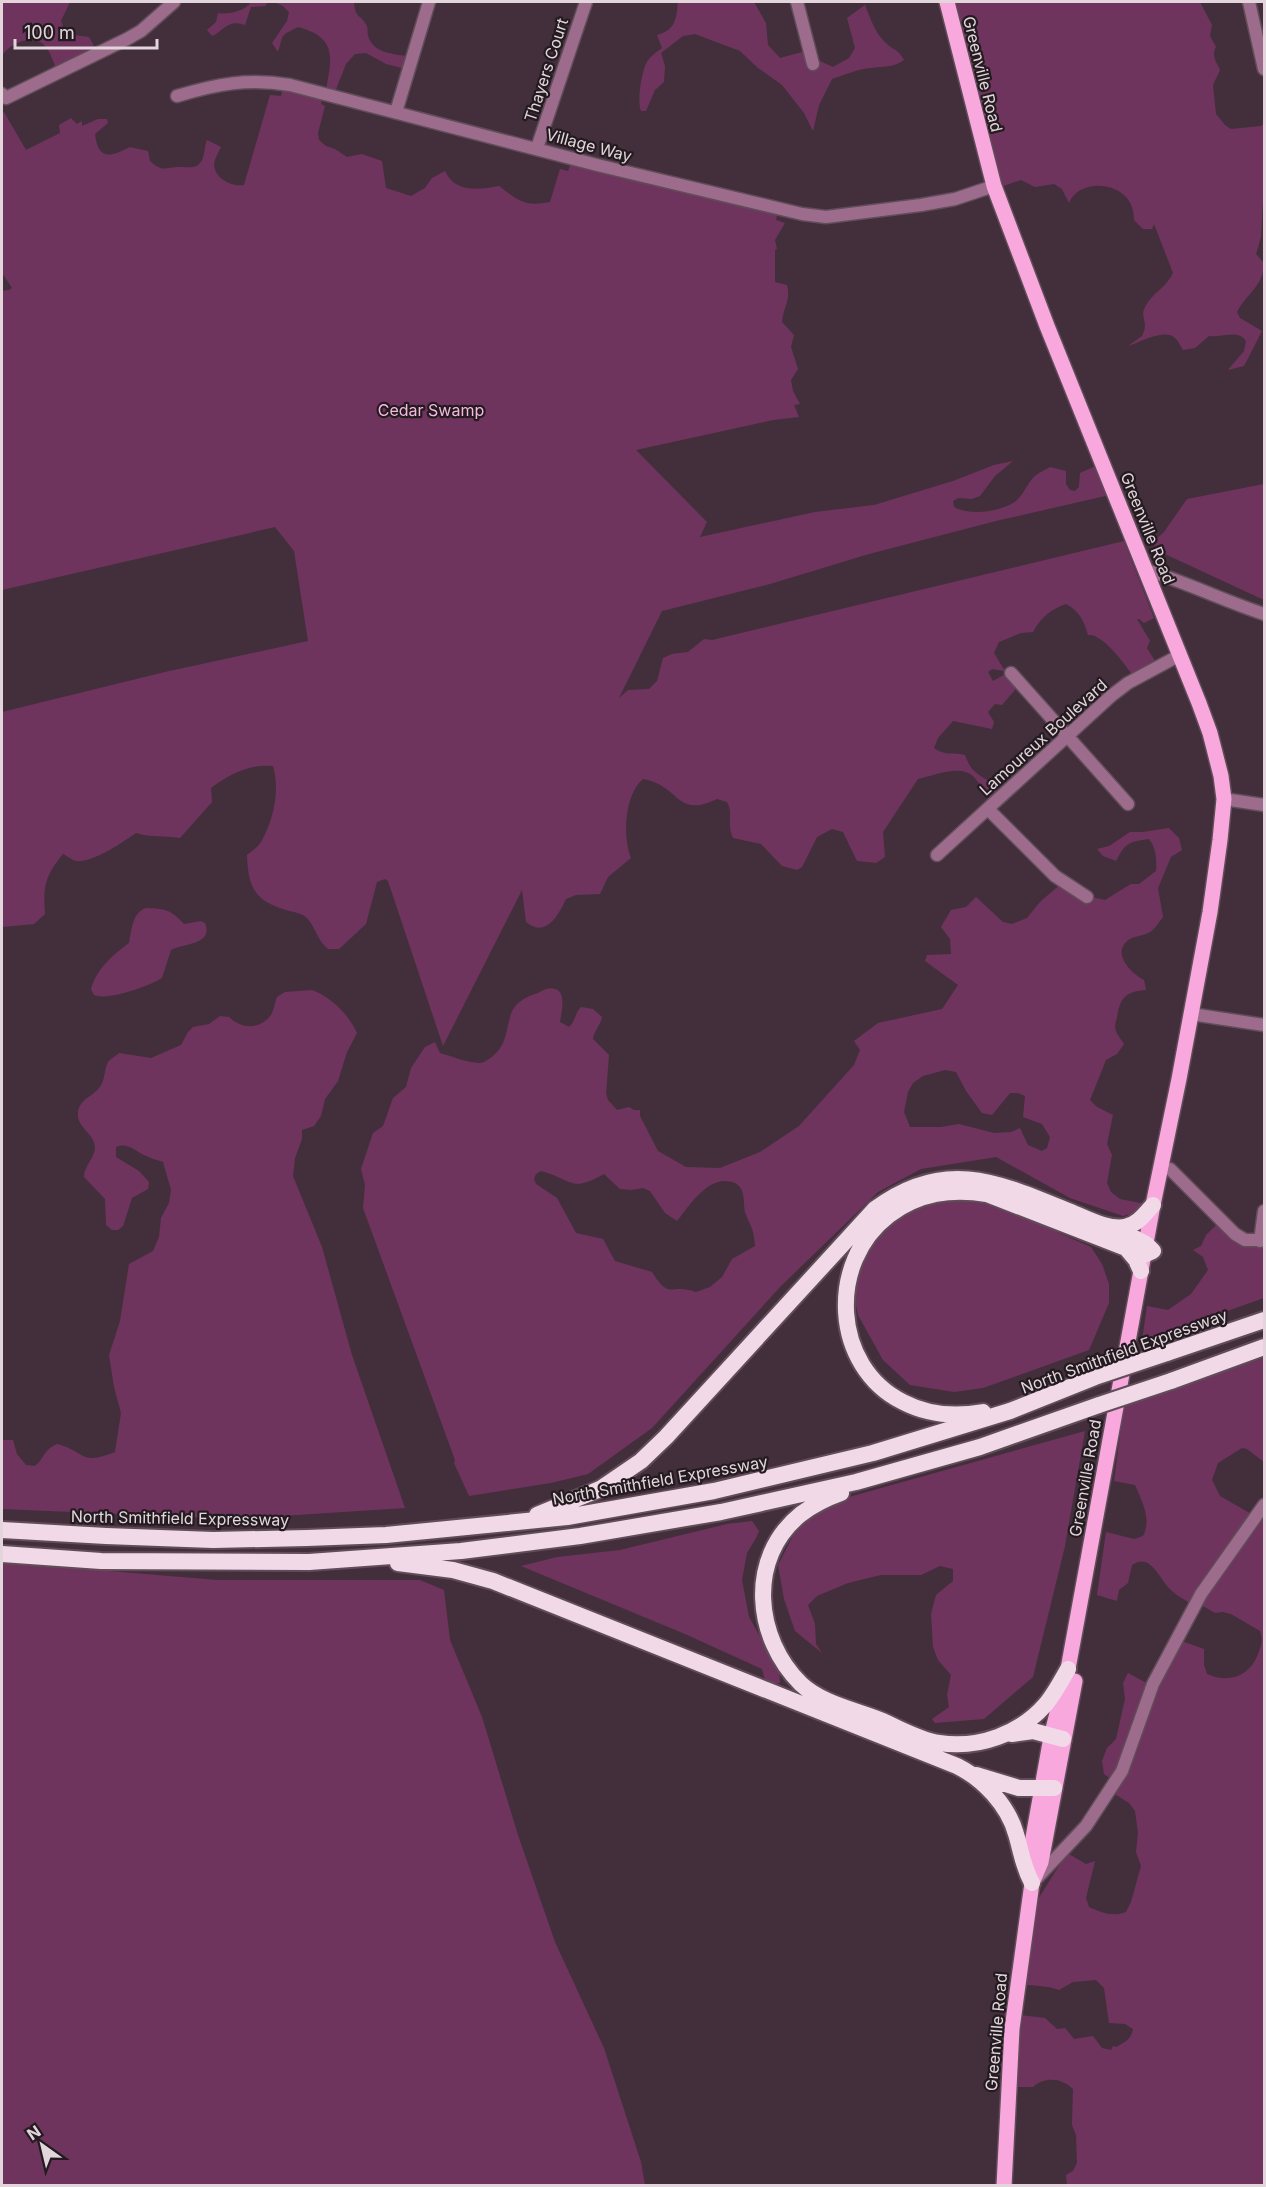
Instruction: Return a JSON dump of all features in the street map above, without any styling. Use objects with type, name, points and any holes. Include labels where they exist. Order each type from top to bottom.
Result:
[{"type":"highway","points":[[522,1521],[600,1489],[641,1461],[666,1437],[875,1209],[902,1191],[942,1179],[976,1180],[997,1185],[1093,1222],[1116,1228],[1133,1224],[1153,1205]]},
{"type":"highway","points":[[1028,1403],[980,1413],[948,1414],[919,1409],[888,1392],[864,1366],[850,1338],[847,1325],[845,1305],[848,1275],[862,1245],[879,1222],[907,1203],[937,1193],[966,1190],[987,1194],[1126,1247],[1136,1260],[1146,1255],[1116,1228]]},
{"type":"highway","name":"North Smithfield Expressway","points":[[2,1530],[225,1540],[386,1535],[567,1517],[641,1505],[761,1481],[936,1435],[1095,1377],[1264,1320]]},
{"type":"highway","points":[[2,1554],[100,1561],[217,1563],[358,1560],[502,1546],[637,1527],[732,1510],[890,1473],[980,1447],[1264,1347]]},
{"type":"highway","points":[[890,1473],[820,1502],[796,1519],[779,1540],[766,1570],[763,1593],[765,1621],[774,1647],[792,1675],[812,1691],[847,1708],[930,1740],[964,1744],[1033,1731],[1057,1738]]},
{"type":"highway","points":[[358,1560],[453,1570],[493,1581],[908,1745],[972,1774],[1019,1788],[1048,1787]]},
{"type":"highway","points":[[1005,1735],[1026,1722],[1045,1705],[1068,1669]]},
{"type":"highway","points":[[972,1774],[995,1798],[1012,1823],[1022,1865],[1032,1883]]},
{"type":"main road","name":"Greenville Road","points":[[947,2],[994,186],[1047,326],[1210,733],[1221,776],[1224,800],[1210,912],[1153,1205],[1146,1255],[1048,1787],[1041,1862],[1032,1883],[1012,2029],[1004,2186]]},
{"type":"main road","name":"Greenville Road","points":[[1057,1738],[1146,1255],[1170,1169],[1179,1079]]},
{"type":"street","points":[[4,96],[127,39],[141,31],[174,2]]},
{"type":"street","points":[[396,112],[429,2]]},
{"type":"street","name":"Thayers Court","points":[[537,148],[586,2]]},
{"type":"street","points":[[797,2],[813,64]]},
{"type":"street","points":[[1249,2],[1264,69]]},
{"type":"street","name":"Village Way","points":[[177,96],[239,81],[264,81],[290,85],[752,203],[826,217],[955,199],[994,186]]},
{"type":"street","points":[[1146,570],[1264,614]]},
{"type":"street","name":"Lamoureux Boulevard","points":[[937,855],[1128,683],[1180,655]]},
{"type":"street","points":[[1011,673],[1128,804]]},
{"type":"street","points":[[1224,800],[1264,805]]},
{"type":"street","points":[[988,809],[1055,876],[1087,897]]},
{"type":"street","points":[[1191,1014],[1264,1025]]},
{"type":"street","points":[[1170,1169],[1235,1234],[1245,1240],[1262,1240],[1264,1211]]},
{"type":"street","points":[[1032,1883],[1086,1826],[1122,1771],[1153,1684],[1201,1594],[1264,1504]]},
{"type":"green space","points":[[2,2],[70,2],[61,21],[66,34],[89,37],[99,55],[58,74],[48,50],[38,41],[26,40],[14,44],[2,56]]},
{"type":"green space","points":[[251,2],[268,2],[265,6],[251,7],[245,25],[231,24],[212,36],[207,30],[216,22],[218,13],[236,12]]},
{"type":"green space","points":[[274,2],[354,2],[357,14],[367,26],[368,35],[375,47],[413,57],[410,70],[386,64],[366,53],[355,54],[346,64],[333,97],[325,95],[330,61],[327,44],[321,37],[298,27],[283,36],[278,52],[272,43],[287,21],[289,12]]},
{"type":"green space","points":[[678,2],[754,2],[766,23],[768,45],[780,58],[806,51],[811,57],[833,67],[849,58],[855,48],[847,18],[865,5],[880,36],[904,60],[892,66],[861,70],[832,79],[819,105],[813,131],[804,113],[782,85],[758,68],[740,51],[695,34],[683,36],[661,53],[665,66],[664,82],[655,90],[646,111],[641,111],[640,89],[645,66],[650,58],[662,48],[657,35],[668,30],[674,23]]},
{"type":"green space","points":[[948,2],[1200,2],[1212,25],[1210,36],[1216,47],[1214,55],[1220,70],[1213,85],[1216,114],[1231,129],[1264,124],[1264,198],[1261,237],[1256,254],[1264,263],[1263,271],[1258,284],[1237,312],[1240,318],[1262,331],[1244,366],[1228,370],[1244,351],[1246,341],[1239,335],[1209,336],[1195,348],[1183,350],[1175,338],[1170,335],[1158,335],[1128,346],[1142,336],[1145,327],[1143,315],[1145,307],[1173,273],[1154,224],[1152,229],[1143,229],[1134,220],[1132,207],[1126,197],[1106,186],[1084,189],[1075,194],[1069,203],[1062,189],[1054,184],[1035,187],[1021,180],[1000,187]]},
{"type":"green space","name":"Cedar Swamp","points":[[283,88],[322,98],[321,104],[325,106],[318,133],[319,140],[347,157],[362,154],[382,161],[386,188],[411,196],[425,188],[432,178],[445,171],[449,178],[461,186],[475,189],[499,186],[522,202],[534,204],[550,202],[560,169],[568,171],[572,161],[778,211],[776,220],[785,223],[775,240],[777,249],[775,250],[775,282],[787,285],[788,290],[782,322],[794,335],[791,347],[798,369],[791,380],[793,391],[800,404],[794,405],[799,417],[773,420],[636,450],[707,522],[700,537],[815,512],[874,505],[953,481],[994,465],[1013,461],[995,476],[980,496],[972,499],[958,498],[953,501],[954,507],[960,510],[992,511],[1013,503],[1034,477],[1050,467],[1066,471],[1066,484],[1070,490],[1075,491],[1079,487],[1080,473],[1102,463],[1114,494],[996,521],[869,554],[770,584],[662,611],[619,698],[628,690],[649,689],[657,681],[663,658],[688,652],[704,639],[712,640],[1124,541],[1154,618],[1144,623],[1137,619],[1150,641],[1147,648],[1157,664],[1134,677],[1107,645],[1100,639],[1088,635],[1080,616],[1066,604],[1046,615],[1033,632],[1021,633],[999,642],[994,653],[1005,671],[992,669],[988,672],[993,681],[1009,672],[1020,684],[1002,705],[995,704],[988,712],[994,722],[992,729],[953,721],[938,738],[934,748],[945,753],[965,755],[973,770],[991,783],[1001,794],[993,802],[973,776],[961,771],[918,779],[883,832],[885,857],[876,863],[857,861],[843,832],[832,829],[817,837],[802,867],[797,870],[782,866],[761,844],[733,838],[727,802],[717,799],[703,804],[685,803],[664,787],[643,779],[632,795],[627,816],[628,849],[631,858],[608,877],[600,894],[576,895],[566,899],[551,923],[540,928],[533,927],[526,922],[522,890],[443,1046],[388,881],[385,879],[377,882],[366,924],[339,949],[328,949],[305,916],[267,902],[255,891],[249,875],[247,855],[261,842],[272,814],[276,795],[273,766],[240,771],[211,788],[212,802],[180,838],[136,833],[91,859],[76,861],[63,854],[46,882],[45,914],[34,924],[2,927],[2,712],[165,672],[308,641],[294,551],[275,527],[2,590],[2,291],[12,288],[2,273],[2,114],[4,112],[26,150],[60,133],[59,125],[71,118],[77,124],[82,121],[82,126],[98,119],[107,119],[108,123],[95,134],[102,153],[117,153],[130,147],[148,151],[150,161],[162,168],[198,165],[202,161],[207,140],[221,147],[214,163],[217,174],[229,183],[244,185],[270,95],[281,96]]},
{"type":"green space","points":[[1264,484],[1264,600],[1152,548],[1156,545],[1152,543],[1164,532],[1187,499]]},
{"type":"green space","points":[[1169,828],[1179,838],[1182,850],[1171,857],[1158,888],[1163,917],[1152,931],[1129,939],[1123,946],[1125,964],[1144,980],[1146,990],[1133,992],[1122,1000],[1115,1028],[1124,1044],[1117,1054],[1106,1060],[1090,1100],[1097,1107],[1113,1115],[1107,1144],[1112,1155],[1107,1183],[1111,1192],[1120,1199],[1150,1205],[1151,1209],[1123,1216],[1070,1198],[996,1157],[921,1169],[878,1192],[780,1287],[652,1428],[588,1474],[551,1483],[469,1496],[454,1463],[455,1460],[363,1208],[365,1185],[361,1169],[373,1133],[383,1126],[393,1098],[406,1087],[411,1068],[425,1047],[435,1042],[440,1053],[469,1062],[484,1062],[501,1047],[515,1007],[529,996],[546,989],[555,989],[559,991],[562,999],[560,1022],[569,1027],[581,1007],[593,1009],[602,1017],[593,1039],[609,1055],[606,1094],[617,1110],[629,1107],[640,1110],[640,1116],[658,1151],[686,1167],[720,1168],[760,1152],[799,1126],[854,1065],[860,1050],[854,1041],[878,1023],[942,1009],[958,985],[925,961],[927,955],[951,954],[950,939],[941,927],[951,910],[966,907],[976,897],[1003,922],[1012,924],[1027,918],[1040,902],[1063,882],[1087,896],[1105,900],[1131,884],[1139,884],[1156,871],[1156,854],[1149,839],[1129,844],[1116,861],[1103,856],[1097,849],[1109,846],[1130,832]],"holes":[[[945,1070],[956,1072],[982,1113],[992,1115],[1010,1093],[1025,1096],[1023,1117],[1042,1124],[1050,1137],[1047,1148],[1042,1151],[1028,1145],[1020,1128],[1011,1132],[994,1133],[959,1124],[941,1127],[910,1127],[904,1112],[908,1092],[913,1083],[923,1076]],[[541,1171],[578,1184],[604,1174],[620,1189],[643,1188],[650,1191],[665,1213],[677,1221],[707,1187],[723,1181],[734,1183],[741,1188],[755,1246],[732,1259],[722,1277],[710,1287],[696,1292],[667,1289],[652,1272],[615,1261],[603,1239],[576,1233],[557,1198],[536,1184],[534,1179]]]},
{"type":"green space","points":[[146,908],[167,911],[184,924],[201,921],[205,923],[207,930],[205,936],[196,942],[171,950],[162,978],[118,994],[94,995],[91,989],[101,968],[129,943],[135,918],[141,910]]},
{"type":"green space","points":[[312,990],[326,997],[338,1007],[357,1033],[347,1052],[338,1081],[325,1099],[321,1116],[314,1126],[302,1130],[293,1176],[322,1247],[352,1355],[405,1508],[234,1519],[2,1509],[2,1440],[13,1440],[17,1454],[26,1465],[35,1466],[49,1449],[57,1444],[89,1458],[115,1452],[121,1413],[109,1355],[120,1321],[129,1264],[153,1251],[159,1237],[161,1218],[169,1203],[171,1190],[163,1162],[127,1146],[116,1147],[116,1157],[139,1171],[149,1182],[148,1189],[132,1198],[123,1226],[118,1230],[112,1230],[106,1225],[105,1199],[84,1177],[95,1148],[92,1139],[79,1121],[80,1106],[101,1085],[108,1062],[119,1053],[151,1058],[181,1045],[193,1027],[209,1024],[220,1016],[229,1017],[245,1026],[256,1025],[267,1020],[273,1011],[277,997],[285,992]]},
{"type":"green space","points":[[959,1194],[1025,1211],[1059,1233],[1091,1247],[1102,1264],[1109,1284],[1109,1303],[1089,1350],[983,1388],[954,1392],[910,1385],[883,1360],[858,1315],[855,1301],[855,1286],[863,1257],[878,1224],[907,1204]]},
{"type":"green space","points":[[1220,1221],[1234,1233],[1264,1239],[1264,1298],[1142,1341],[1147,1306],[1168,1310],[1191,1294],[1208,1270],[1203,1257],[1193,1250],[1201,1246],[1206,1235]]},
{"type":"green space","points":[[1264,1358],[1264,1462],[1247,1449],[1242,1448],[1218,1463],[1212,1480],[1220,1496],[1253,1515],[1264,1500],[1264,2185],[1067,2185],[1066,2175],[1073,2171],[1077,2163],[1076,2135],[1072,2125],[1073,2089],[1064,2082],[1053,2080],[1043,2081],[1033,2087],[1011,2087],[1013,2014],[1045,2018],[1057,2029],[1065,2028],[1074,2039],[1093,2036],[1102,2048],[1111,2050],[1113,2046],[1116,2047],[1127,2040],[1133,2029],[1125,2024],[1109,2023],[1104,1988],[1096,1980],[1073,1982],[1059,1990],[1018,1984],[1035,1904],[1067,1853],[1086,1864],[1095,1861],[1086,1898],[1089,1907],[1103,1913],[1117,1914],[1126,1912],[1131,1902],[1141,1866],[1136,1852],[1138,1833],[1135,1811],[1129,1803],[1110,1791],[1114,1781],[1104,1774],[1102,1761],[1107,1748],[1116,1739],[1125,1699],[1123,1683],[1128,1673],[1150,1685],[1176,1639],[1204,1649],[1204,1665],[1207,1674],[1231,1678],[1250,1668],[1262,1642],[1260,1631],[1231,1614],[1215,1613],[1196,1602],[1192,1604],[1178,1596],[1150,1564],[1144,1562],[1132,1565],[1128,1583],[1119,1590],[1117,1601],[1097,1595],[1106,1532],[1134,1539],[1143,1536],[1147,1524],[1145,1510],[1135,1485],[1114,1481],[1124,1405]]},
{"type":"green space","points":[[1085,1431],[1065,1546],[1033,1677],[984,1719],[935,1723],[932,1719],[949,1707],[947,1695],[951,1675],[938,1660],[933,1647],[931,1614],[936,1595],[953,1581],[953,1569],[940,1566],[921,1575],[881,1575],[848,1583],[817,1596],[808,1605],[815,1624],[816,1644],[822,1653],[795,1631],[784,1599],[778,1565],[795,1532],[824,1504]]},
{"type":"green space","points":[[752,1521],[759,1531],[747,1553],[742,1580],[749,1617],[779,1670],[780,1683],[766,1684],[762,1669],[685,1634],[521,1566],[557,1557],[620,1550],[727,1524]]},
{"type":"green space","points":[[2,1562],[217,1580],[420,1580],[444,1590],[450,1640],[482,1717],[518,1835],[555,1942],[604,2048],[641,2162],[645,2185],[2,2185]]}]
